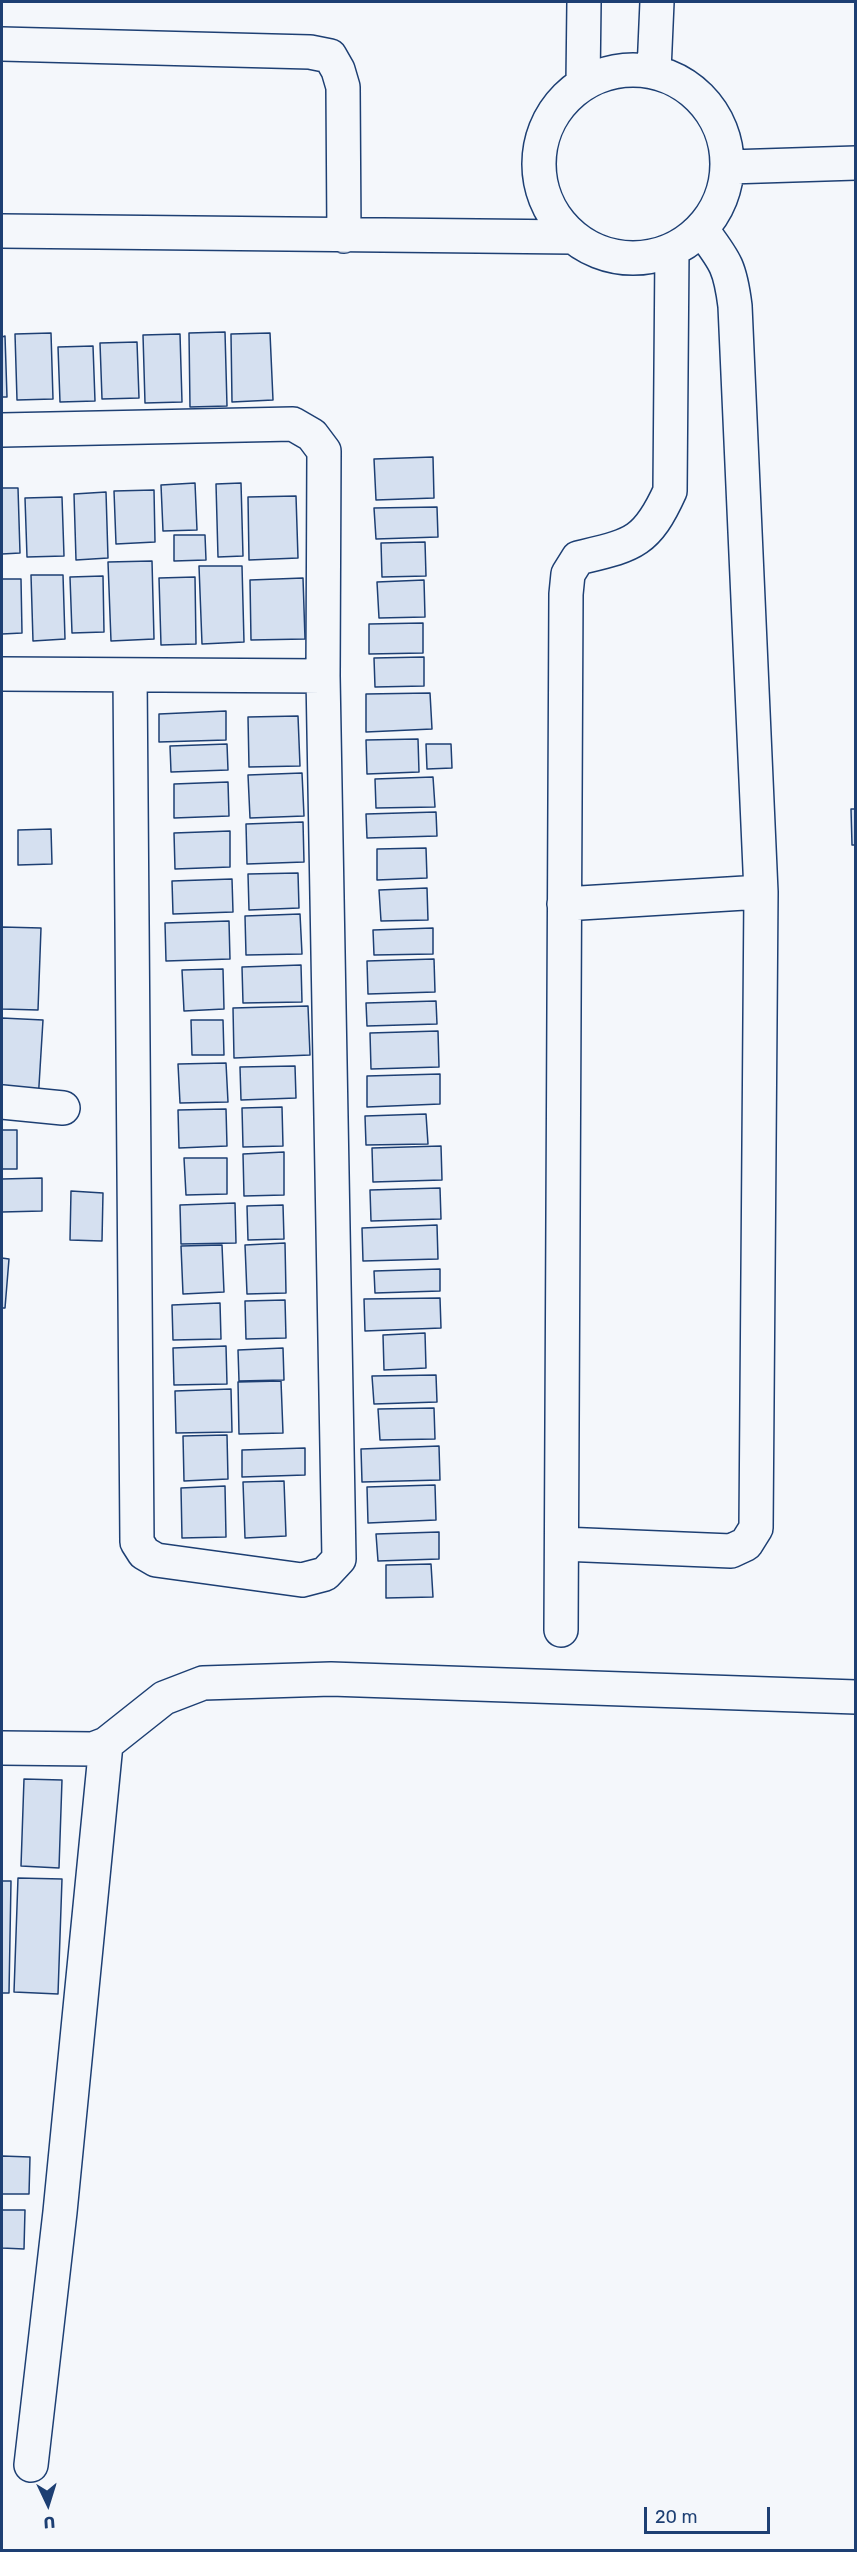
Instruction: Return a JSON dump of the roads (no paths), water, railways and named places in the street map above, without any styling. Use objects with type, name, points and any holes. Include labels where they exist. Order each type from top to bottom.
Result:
[{"type":"street","points":[[583,83],[584,2]]},
{"type":"street","points":[[654,71],[657,2]]},
{"type":"street","points":[[2,44],[310,52],[330,56],[338,70],[343,87],[344,236]]},
{"type":"street","points":[[617,70],[654,71],[684,84],[709,105],[724,134],[729,166],[721,201],[702,230],[672,250],[638,259],[603,254],[573,237],[550,210],[538,177],[537,159],[540,142],[555,108],[583,83],[617,70]]},
{"type":"street","points":[[729,166],[855,162]]},
{"type":"street","points":[[562,1544],[731,1551],[746,1544],[756,1528],[760,892],[735,306],[731,276],[724,259],[702,230]]},
{"type":"street","points":[[2,231],[573,237]]},
{"type":"street","points":[[561,1630],[566,594],[568,574],[578,558],[624,547],[646,532],[660,513],[670,491],[672,250]]},
{"type":"street","points":[[2,430],[293,424],[312,435],[324,451],[323,676],[339,1559],[325,1574],[302,1580],[156,1560],[144,1553],[137,1542],[130,675]]},
{"type":"street","points":[[2,674],[323,676]]},
{"type":"street","points":[[564,904],[760,892]]},
{"type":"street","points":[[2,1102],[63,1108]]},
{"type":"street","points":[[2,1748],[93,1749],[106,1744],[164,1698],[203,1683],[331,1679],[855,1697]]},
{"type":"street","points":[[31,2465],[60,2212],[106,1744]]}]
